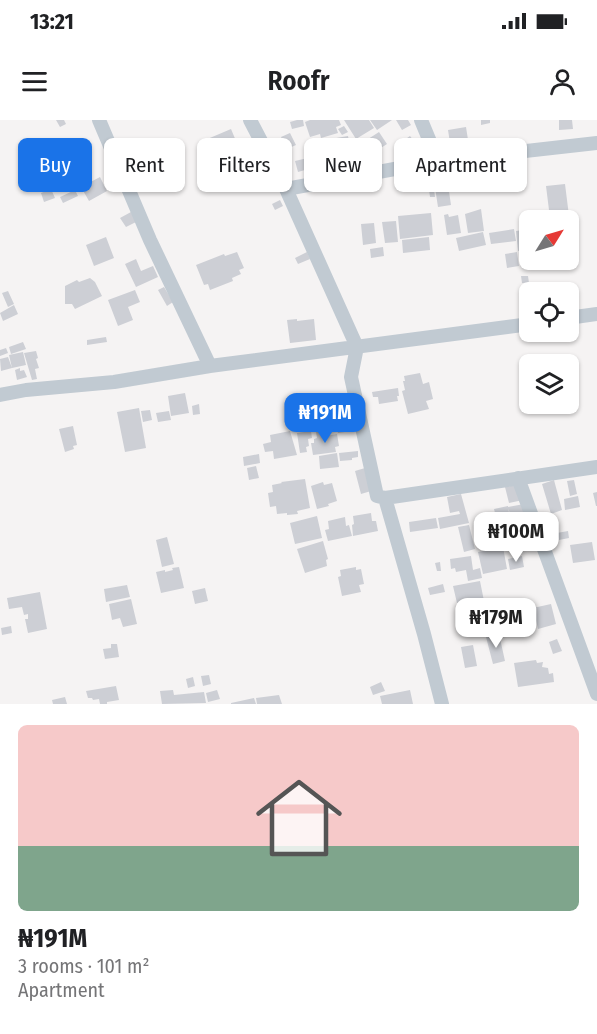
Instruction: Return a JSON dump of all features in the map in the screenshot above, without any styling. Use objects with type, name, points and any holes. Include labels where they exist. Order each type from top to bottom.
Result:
[{"type":"street","points":[[99,120],[150,240],[210,366]]},
{"type":"street","points":[[250,120],[259,138]]},
{"type":"street","points":[[421,120],[428,138]]},
{"type":"street","points":[[527,150],[597,142]]},
{"type":"street","points":[[292,188],[394,169]]},
{"type":"street","points":[[287,192],[357,347],[351,377],[377,496],[385,498],[597,467]]},
{"type":"street","points":[[579,316],[597,314]]},
{"type":"street","points":[[0,396],[26,390],[114,382],[210,366],[519,325]]},
{"type":"street","points":[[518,478],[597,694]]},
{"type":"street","points":[[385,498],[442,704]]},
{"type":"building","points":[[56,120],[64,120],[66,124],[60,127]]},
{"type":"building","points":[[303,120],[304,126],[292,129],[290,122]]},
{"type":"building","points":[[339,120],[341,125],[336,127],[338,133],[321,138],[320,134],[310,137],[305,122]]},
{"type":"building","points":[[344,120],[369,120],[374,128],[355,138]]},
{"type":"building","points":[[370,120],[392,120],[377,130]]},
{"type":"building","points":[[396,120],[408,120],[411,125],[402,130]]},
{"type":"building","points":[[481,120],[490,120],[490,123],[481,125]]},
{"type":"building","points":[[559,120],[572,120],[573,129],[559,130]]},
{"type":"building","points":[[344,126],[348,132],[342,135],[338,129]]},
{"type":"building","points":[[466,127],[468,138],[449,138],[448,130]]},
{"type":"building","points":[[231,129],[235,138],[210,138]]},
{"type":"building","points":[[379,132],[387,144],[382,147],[382,138],[370,138]]},
{"type":"building","points":[[290,133],[296,145],[292,147],[292,138],[281,137]]},
{"type":"building","points":[[304,159],[304,170],[298,172],[295,161]]},
{"type":"building","points":[[100,177],[105,192],[89,201],[84,192],[92,192],[92,181]]},
{"type":"building","points":[[565,184],[568,210],[549,210],[546,186]]},
{"type":"building","points":[[52,192],[55,198],[44,202],[41,193]]},
{"type":"building","points":[[71,192],[76,192],[78,196],[63,203],[60,197]]},
{"type":"building","points":[[429,192],[434,192],[435,197],[430,197]]},
{"type":"building","points":[[436,192],[449,192],[451,205],[438,207]]},
{"type":"building","points":[[280,200],[283,206],[275,210],[272,204]]},
{"type":"building","points":[[481,209],[484,231],[468,233],[465,214]]},
{"type":"building","points":[[131,212],[136,222],[126,227],[120,218]]},
{"type":"building","points":[[431,213],[433,235],[400,239],[398,216]]},
{"type":"building","points":[[448,214],[449,217],[458,215],[461,233],[447,235],[444,215]]},
{"type":"building","points":[[396,221],[398,242],[385,243],[382,222]]},
{"type":"building","points":[[374,223],[376,243],[363,245],[361,224]]},
{"type":"building","points":[[514,229],[516,241],[491,244],[489,233]]},
{"type":"building","points":[[516,231],[519,231],[518,251]]},
{"type":"building","points":[[483,232],[486,245],[459,251],[456,238]]},
{"type":"building","points":[[106,237],[114,258],[94,266],[86,245]]},
{"type":"building","points":[[429,237],[430,250],[403,253],[402,240]]},
{"type":"building","points":[[383,247],[384,256],[371,258],[370,249]]},
{"type":"building","points":[[237,252],[244,268],[239,270],[241,274],[232,278],[233,281],[210,290],[208,284],[204,285],[196,265],[224,254],[225,256]]},
{"type":"building","points":[[307,252],[310,259],[298,264],[295,258]]},
{"type":"building","points":[[517,252],[519,266],[507,268],[505,254]]},
{"type":"building","points":[[136,259],[141,271],[153,266],[158,277],[136,287],[125,264]]},
{"type":"building","points":[[521,276],[528,276],[529,282],[522,282]]},
{"type":"building","points":[[90,278],[95,282],[102,296],[75,309],[72,304],[65,304],[65,286],[77,280],[79,282]]},
{"type":"building","points":[[164,287],[173,302],[167,306],[158,290]]},
{"type":"building","points":[[135,290],[140,302],[128,307],[133,320],[118,326],[108,300]]},
{"type":"building","points":[[8,291],[14,304],[8,307],[2,293]]},
{"type":"building","points":[[14,305],[18,314],[3,321],[0,313]]},
{"type":"building","points":[[297,319],[297,321],[314,319],[316,340],[290,343],[287,320]]},
{"type":"building","points":[[106,337],[107,342],[87,345],[87,340]]},
{"type":"building","points":[[23,342],[26,349],[11,354],[9,347]]},
{"type":"building","points":[[6,348],[8,353],[0,356],[0,350]]},
{"type":"building","points":[[36,351],[39,368],[35,369],[37,379],[32,380],[24,353]]},
{"type":"building","points":[[23,352],[26,365],[12,368],[9,355]]},
{"type":"building","points":[[8,357],[12,368],[1,371],[0,359]]},
{"type":"building","points":[[20,368],[20,371],[24,370],[27,377],[17,380],[15,370]]},
{"type":"building","points":[[420,373],[423,384],[429,382],[433,399],[426,401],[429,409],[408,414],[402,391],[405,390],[404,376]]},
{"type":"building","points":[[398,388],[398,401],[379,404],[378,397],[373,397],[372,392]]},
{"type":"building","points":[[185,393],[189,413],[171,416],[168,396]]},
{"type":"building","points":[[199,404],[200,414],[193,415],[192,406]]},
{"type":"building","points":[[139,408],[146,448],[125,452],[117,412]]},
{"type":"building","points":[[150,410],[152,420],[143,422],[141,411]]},
{"type":"building","points":[[169,411],[171,420],[158,422],[156,413]]},
{"type":"building","points":[[350,424],[352,431],[338,433],[337,426]]},
{"type":"building","points":[[73,426],[77,445],[73,446],[74,449],[65,452],[59,429]]},
{"type":"building","points":[[290,431],[297,455],[274,459],[273,451],[265,452],[263,444],[271,442],[270,435]]},
{"type":"building","points":[[311,431],[312,438],[308,439],[307,452],[300,453],[297,433]]},
{"type":"building","points":[[324,431],[325,436],[337,434],[339,446],[335,447],[336,452],[313,455],[311,443],[314,443],[314,439],[317,438],[316,432]]},
{"type":"building","points":[[358,451],[358,457],[340,461],[339,453]]},
{"type":"building","points":[[337,453],[339,467],[320,469],[319,456]]},
{"type":"building","points":[[259,454],[260,463],[244,466],[243,457]]},
{"type":"building","points":[[256,466],[259,478],[249,480],[247,468]]},
{"type":"building","points":[[365,468],[371,491],[361,494],[355,471]]},
{"type":"building","points":[[305,479],[310,508],[297,511],[298,514],[287,515],[287,513],[277,514],[276,506],[270,507],[268,493],[273,492],[272,485]]},
{"type":"building","points":[[554,480],[562,510],[551,514],[542,484]]},
{"type":"building","points":[[574,480],[577,494],[570,496],[567,481]]},
{"type":"building","points":[[323,482],[324,485],[332,483],[337,501],[317,509],[311,486]]},
{"type":"building","points":[[520,484],[523,500],[509,503],[505,487]]},
{"type":"building","points":[[597,492],[597,506],[596,506],[593,493]]},
{"type":"building","points":[[461,494],[469,523],[440,529],[438,518],[460,514],[459,511],[450,513],[447,497]]},
{"type":"building","points":[[578,496],[580,507],[565,510],[564,499]]},
{"type":"building","points":[[524,504],[526,514],[511,518],[508,507]]},
{"type":"building","points":[[508,506],[510,519],[497,521],[494,509]]},
{"type":"building","points":[[371,513],[372,521],[376,521],[378,531],[353,536],[353,516]]},
{"type":"building","points":[[317,516],[322,538],[295,544],[290,523]]},
{"type":"building","points":[[345,517],[346,526],[349,525],[352,536],[328,541],[325,530],[329,529],[328,521]]},
{"type":"building","points":[[436,518],[438,528],[410,532],[409,522]]},
{"type":"building","points":[[506,523],[508,532],[501,533],[500,524]]},
{"type":"building","points":[[469,525],[475,549],[464,552],[458,527]]},
{"type":"building","points":[[530,531],[531,544],[514,546],[512,534]]},
{"type":"building","points":[[568,531],[569,538],[559,540],[557,533]]},
{"type":"building","points":[[509,533],[512,544],[502,546],[500,539],[501,545],[489,548],[487,540]]},
{"type":"building","points":[[167,537],[174,564],[162,567],[156,540]]},
{"type":"building","points":[[323,541],[328,559],[326,560],[327,566],[305,573],[297,549]]},
{"type":"building","points":[[592,542],[595,560],[573,563],[570,545]]},
{"type":"building","points":[[503,547],[507,569],[483,574],[478,552]]},
{"type":"building","points":[[471,556],[473,570],[480,568],[482,578],[468,581],[466,570],[456,572],[455,568],[451,569],[450,559]]},
{"type":"building","points":[[522,556],[524,567],[510,570],[508,559]]},
{"type":"building","points":[[440,562],[441,571],[437,571],[435,563]]},
{"type":"building","points":[[179,567],[184,588],[161,593],[156,572],[165,570],[165,572]]},
{"type":"building","points":[[356,567],[356,570],[361,569],[364,584],[359,585],[361,592],[342,596],[338,577],[341,576],[340,570]]},
{"type":"building","points":[[480,581],[484,601],[457,603],[453,586]]},
{"type":"building","points":[[443,584],[445,592],[430,595],[428,588]]},
{"type":"building","points":[[127,585],[130,597],[106,602],[104,589]]},
{"type":"building","points":[[205,588],[208,601],[195,604],[192,591]]},
{"type":"building","points":[[40,592],[47,629],[28,633],[25,619],[28,619],[28,614],[24,615],[22,607],[9,609],[7,598]]},
{"type":"building","points":[[131,599],[137,624],[123,627],[120,618],[112,620],[109,604]]},
{"type":"building","points":[[515,604],[517,613],[508,616],[510,631],[500,633],[493,607]]},
{"type":"building","points":[[551,604],[556,624],[538,629],[533,608]]},
{"type":"building","points":[[11,626],[12,633],[2,635],[1,628]]},
{"type":"building","points":[[499,634],[505,661],[493,664],[486,637]]},
{"type":"building","points":[[557,639],[562,651],[553,654],[549,642]]},
{"type":"building","points":[[111,644],[117,644],[119,657],[105,659],[103,649],[111,648]]},
{"type":"building","points":[[473,645],[477,666],[465,668],[461,647]]},
{"type":"building","points":[[536,660],[537,663],[543,662],[542,667],[548,668],[549,674],[553,673],[554,682],[518,687],[514,663]]},
{"type":"building","points":[[209,675],[211,684],[203,686],[201,676]]},
{"type":"building","points":[[193,677],[195,686],[188,688],[186,679]]},
{"type":"building","points":[[381,682],[385,691],[373,695],[370,687]]},
{"type":"building","points":[[116,686],[119,700],[100,704],[99,699],[88,698],[86,691]]},
{"type":"building","points":[[173,690],[174,695],[204,692],[206,703],[162,704],[160,691]]},
{"type":"building","points":[[217,690],[220,699],[208,702],[206,693]]},
{"type":"building","points":[[410,690],[413,704],[382,704],[380,696]]},
{"type":"building","points":[[279,695],[282,704],[257,704],[256,698]]},
{"type":"building","points":[[65,697],[67,704],[53,704],[52,700]]},
{"type":"building","points":[[254,698],[256,704],[231,704],[231,703]]}]
